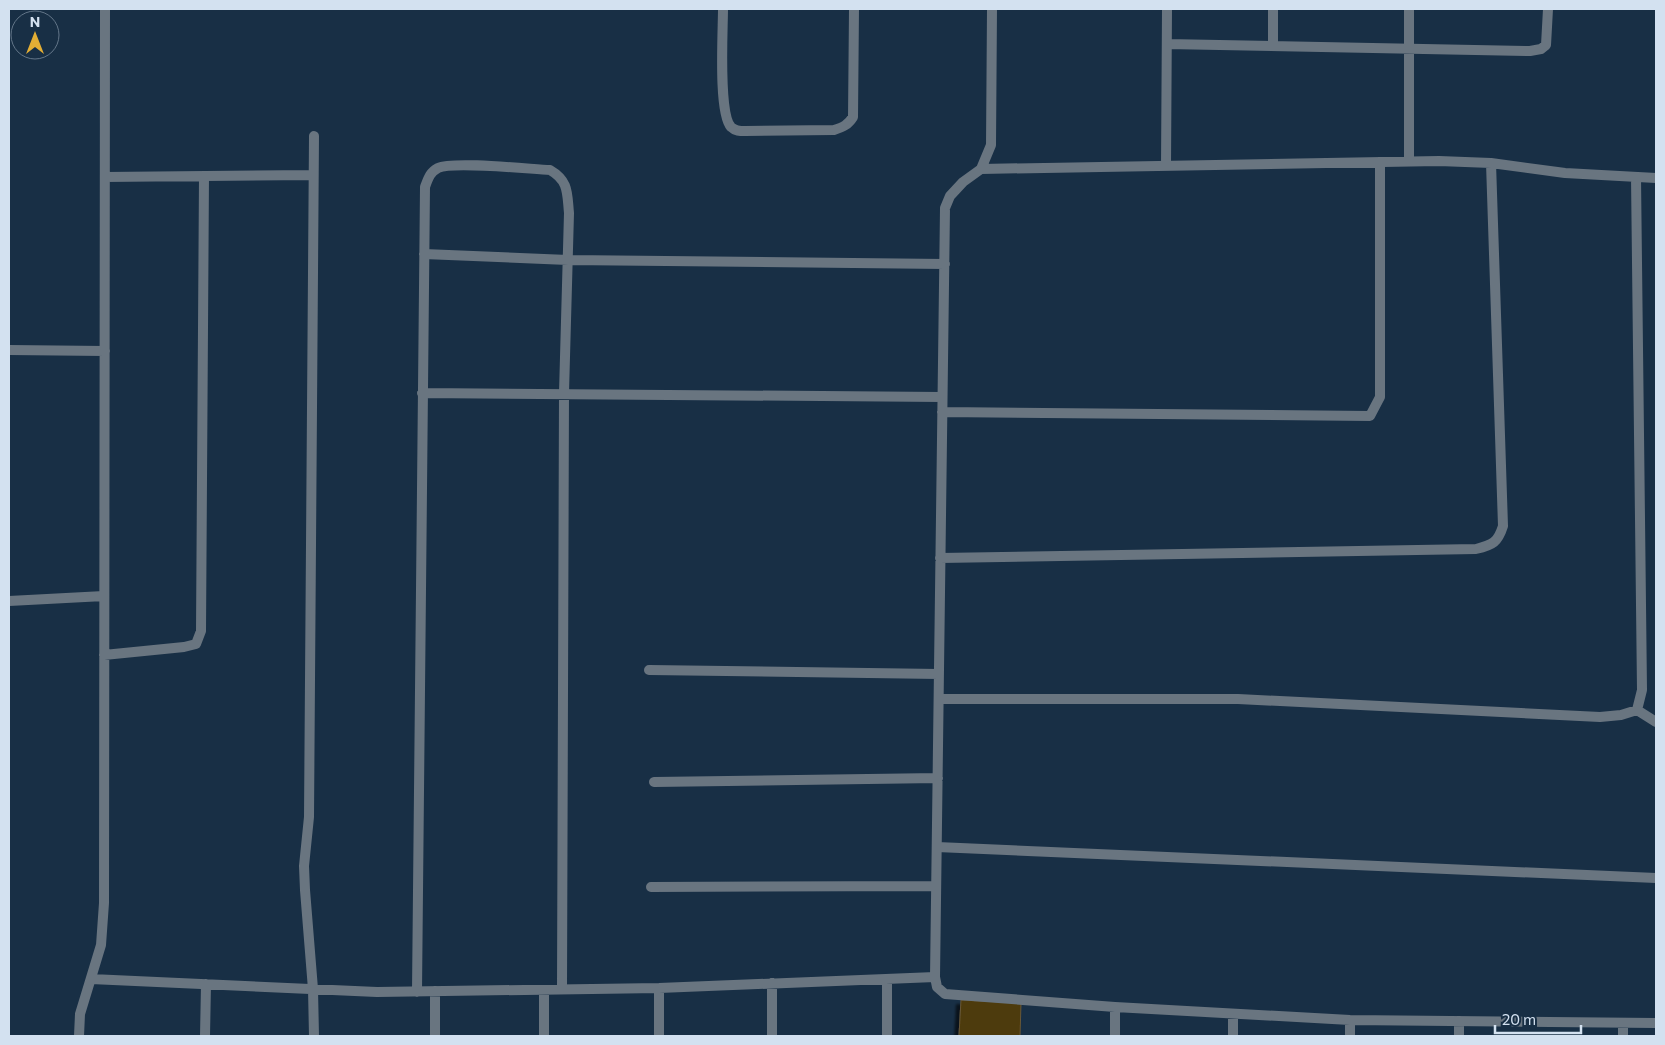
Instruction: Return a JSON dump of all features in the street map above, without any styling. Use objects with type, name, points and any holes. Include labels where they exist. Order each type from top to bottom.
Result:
[{"type":"street","points":[[79,1036],[80,1014],[100,945],[104,903],[105,9]]},
{"type":"street","points":[[724,9],[723,99],[730,126],[736,131],[745,131],[834,130],[844,127],[850,122],[853,117],[854,9]]},
{"type":"street","points":[[992,9],[991,145],[980,169],[963,182],[950,196],[945,208],[935,977],[937,987],[945,994],[1116,1007],[1350,1020],[1656,1023]]},
{"type":"street","points":[[1166,166],[1167,9]]},
{"type":"street","points":[[1273,46],[1274,9]]},
{"type":"street","points":[[1409,9],[1409,161]]},
{"type":"street","points":[[1167,44],[1530,51],[1541,49],[1547,41],[1548,9]]},
{"type":"street","points":[[314,136],[309,807],[304,866],[313,989],[314,1036]]},
{"type":"street","points":[[980,169],[1409,161],[1491,162],[1565,173],[1656,178]]},
{"type":"street","points":[[942,412],[1370,416],[1380,397],[1380,162]]},
{"type":"street","points":[[940,558],[1466,549],[1492,545],[1499,539],[1502,526],[1491,162]]},
{"type":"street","points":[[417,992],[425,186],[430,174],[438,168],[461,166],[550,170],[560,176],[567,188],[568,260],[564,393],[562,989]]},
{"type":"street","points":[[104,655],[184,647],[196,644],[201,631],[204,176]]},
{"type":"street","points":[[105,177],[313,176]]},
{"type":"street","points":[[1636,177],[1642,690],[1637,710]]},
{"type":"street","points":[[424,254],[568,260],[944,264]]},
{"type":"street","points":[[9,350],[105,351]]},
{"type":"street","points":[[422,393],[942,397]]},
{"type":"street","points":[[9,601],[104,596]]},
{"type":"street","points":[[649,670],[939,674]]},
{"type":"street","points":[[939,700],[1238,700],[1600,717],[1621,715],[1637,710],[1656,722]]},
{"type":"street","points":[[654,782],[938,778]]},
{"type":"street","points":[[937,847],[1656,878]]},
{"type":"street","points":[[652,887],[936,886]]},
{"type":"street","points":[[91,979],[417,992],[659,988],[935,977]]},
{"type":"street","points":[[887,979],[887,1036]]},
{"type":"street","points":[[772,983],[772,1036]]},
{"type":"street","points":[[205,1036],[206,984]]},
{"type":"street","points":[[659,988],[659,1036]]},
{"type":"street","points":[[544,990],[544,1036]]},
{"type":"street","points":[[435,991],[435,1036]]},
{"type":"street","points":[[1115,1036],[1116,1007]]},
{"type":"street","points":[[1233,1014],[1233,1036]]},
{"type":"street","points":[[1350,1020],[1350,1036]]},
{"type":"street","points":[[1459,1021],[1459,1036]]},
{"type":"street","points":[[1623,1023],[1623,1036]]},
{"type":"building","points":[[961,1000],[1021,1003],[1020,1036],[959,1036]]}]
